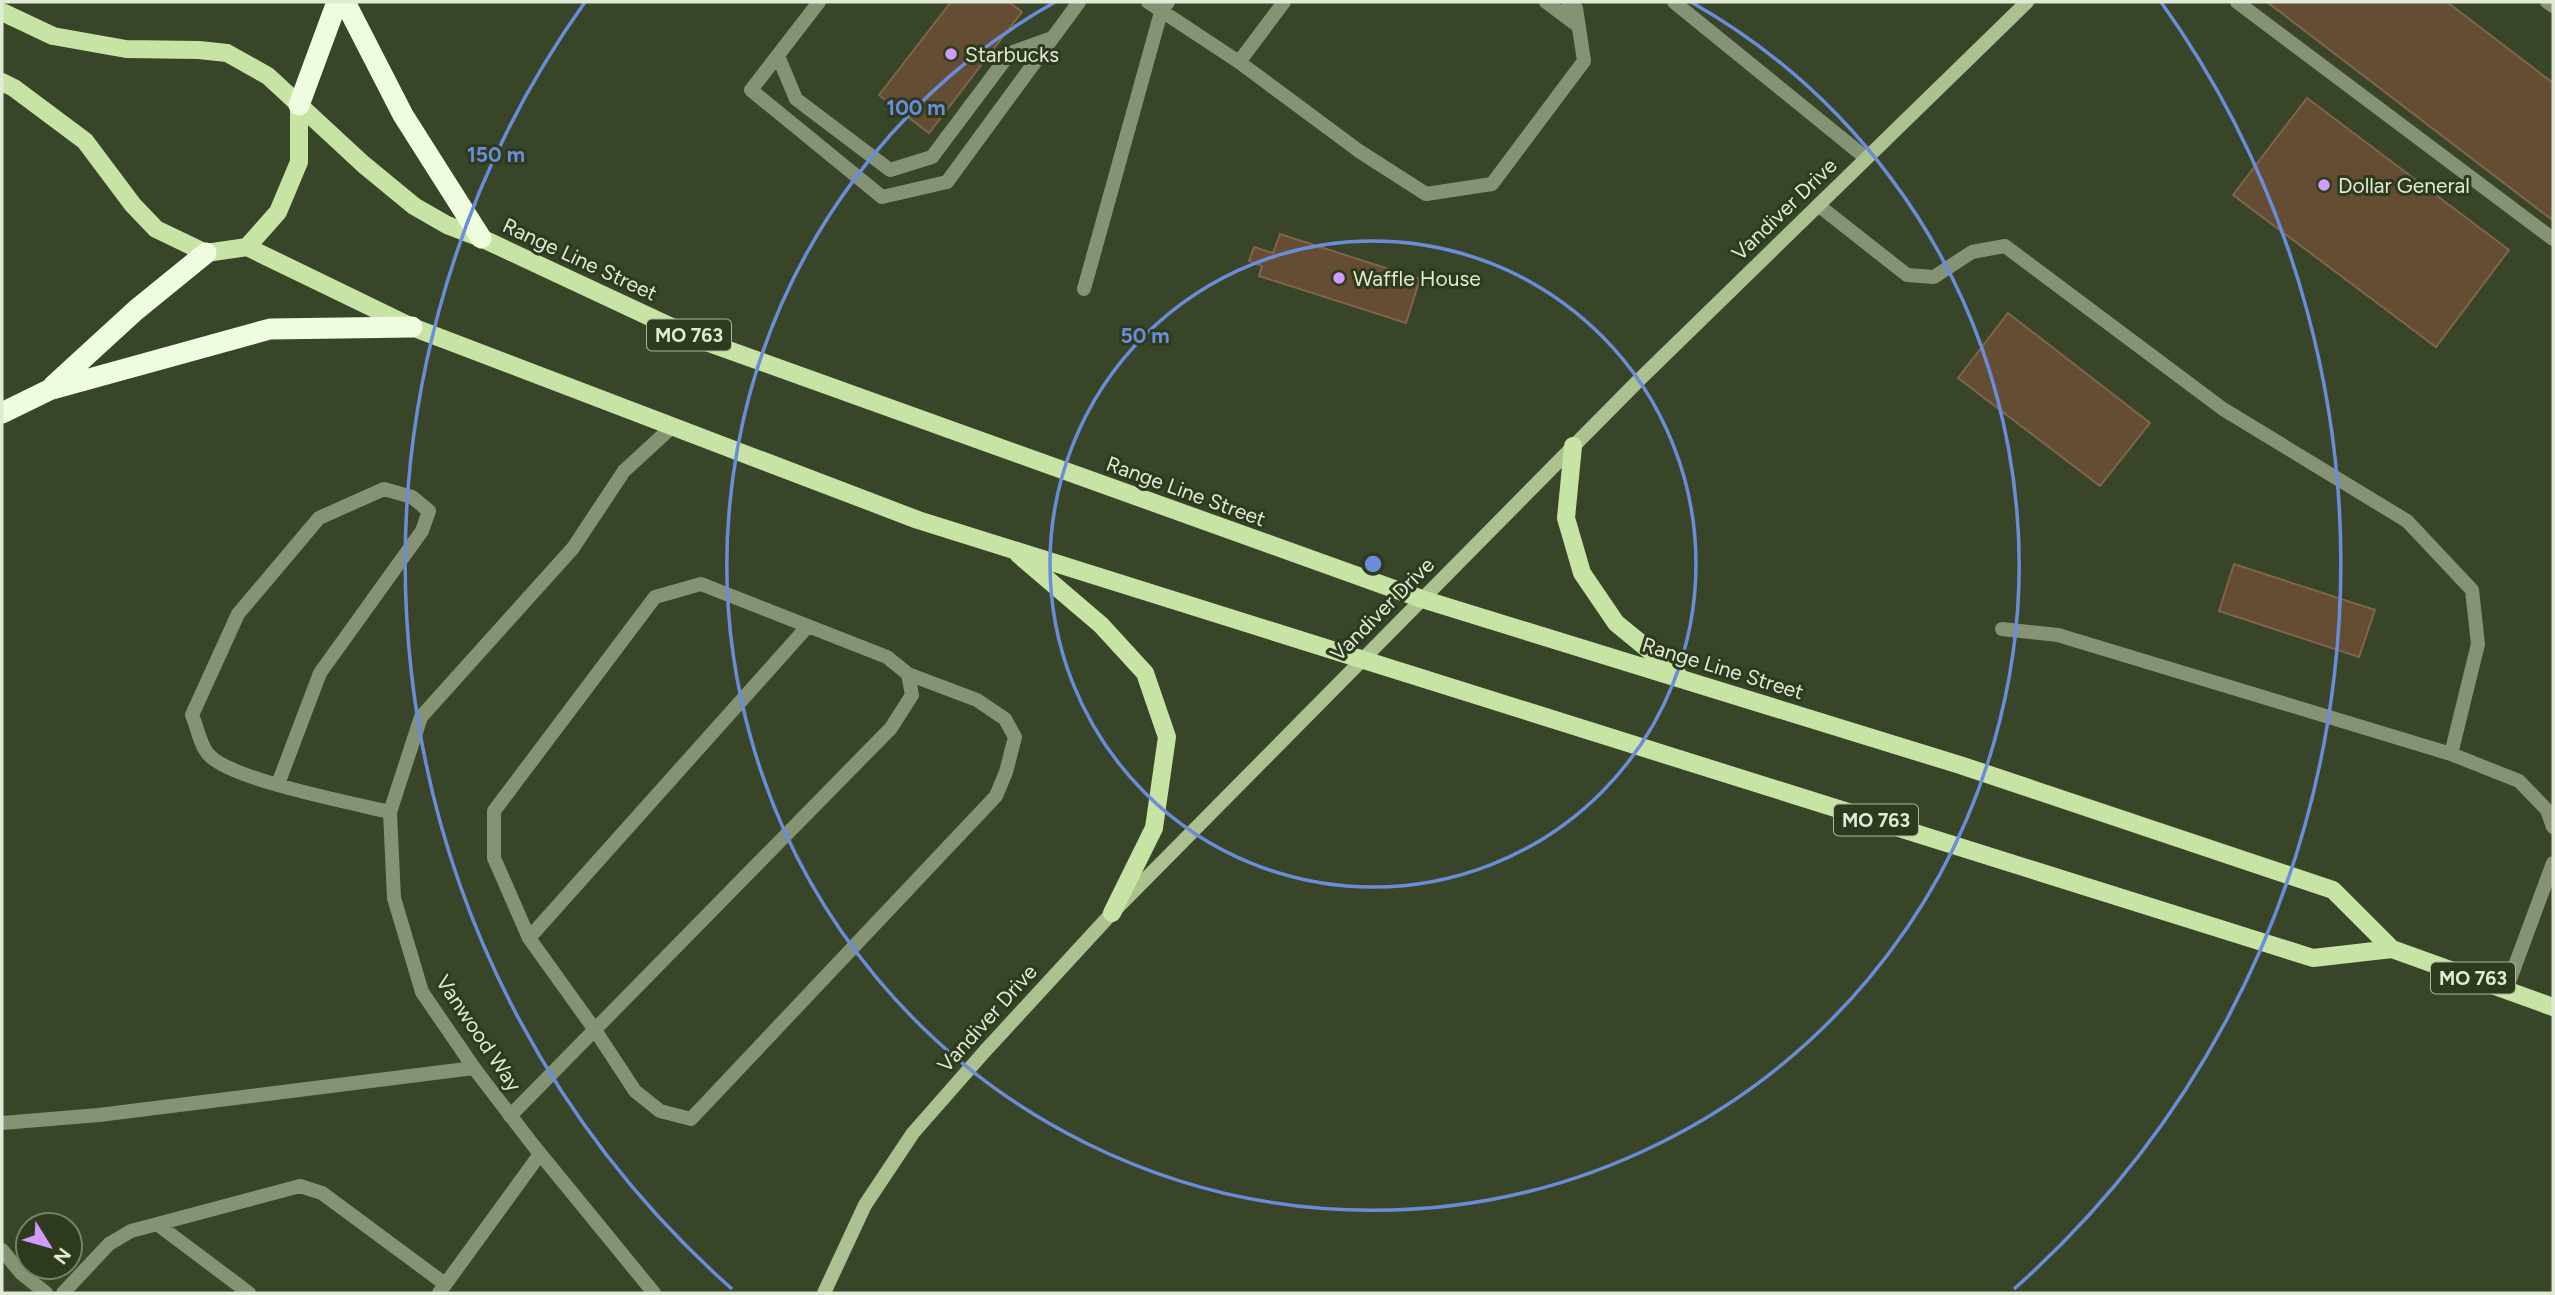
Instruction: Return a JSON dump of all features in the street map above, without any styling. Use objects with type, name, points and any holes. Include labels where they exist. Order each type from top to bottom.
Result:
[{"type":"highway","points":[[299,105],[337,2]]},
{"type":"highway","points":[[345,2],[403,115],[481,238]]},
{"type":"highway","points":[[49,390],[136,310],[206,253]]},
{"type":"highway","points":[[2,413],[49,390],[270,329],[412,327]]},
{"type":"main road","name":"Vandiver Drive","points":[[824,1293],[865,1205],[913,1133],[1112,913],[1573,446],[2027,2]]},
{"type":"main road","name":"Range Line Street","points":[[2,12],[53,36],[126,49],[227,53],[268,76],[363,164],[414,206],[447,225],[481,238],[695,338],[1422,600],[1960,765],[2333,890],[2392,949],[2553,1007]]},
{"type":"main road","points":[[2,82],[85,141],[133,205],[156,229],[206,253],[247,247],[278,212],[299,162],[299,105]]},
{"type":"main road","name":"Range Line Street","points":[[247,247],[412,327],[918,520],[2313,958],[2392,949]]},
{"type":"main road","points":[[1573,446],[1566,518],[1581,573],[1616,623],[1685,680]]},
{"type":"main road","points":[[1013,549],[1101,625],[1145,673],[1167,737],[1154,828],[1112,913]]},
{"type":"street","points":[[819,2],[751,90],[882,197],[947,182],[1079,2]]},
{"type":"street","points":[[1148,2],[1164,7],[1359,151],[1426,194],[1492,184],[1584,61],[1576,8],[1568,2]]},
{"type":"street","points":[[1238,62],[1284,2]]},
{"type":"street","points":[[1546,2],[1578,26]]},
{"type":"street","points":[[1674,2],[1866,158]]},
{"type":"street","points":[[2237,2],[2553,239]]},
{"type":"street","points":[[2547,2],[2553,6]]},
{"type":"street","points":[[1084,289],[1164,7]]},
{"type":"street","points":[[778,55],[796,99],[890,170],[932,157],[1010,53],[1052,38]]},
{"type":"street","points":[[1818,205],[1907,275],[1934,277],[1972,252],[2005,246],[2223,409],[2407,521],[2472,590],[2478,644],[2451,754]]},
{"type":"street","name":"Vanwood Way","points":[[654,1293],[510,1116],[422,992],[394,898],[390,812],[421,717],[573,548],[624,471],[673,426]]},
{"type":"street","points":[[278,784],[320,673],[422,531],[429,511],[412,497],[384,489],[319,518],[238,614],[192,715],[208,755],[237,772],[278,784],[390,812]]},
{"type":"street","points":[[701,584],[887,657],[908,674],[977,700],[1005,719],[1015,737],[1006,772],[996,796],[691,1119],[660,1111],[635,1091],[529,939],[495,858],[494,811],[654,597],[701,584]]},
{"type":"street","points":[[529,939],[808,626]]},
{"type":"street","points":[[2002,629],[2058,635],[2451,754],[2519,780],[2547,810],[2553,827]]},
{"type":"street","points":[[510,1116],[891,728],[912,695],[908,674]]},
{"type":"street","points":[[2506,990],[2553,863]]},
{"type":"street","points":[[2,1123],[99,1115],[474,1068]]},
{"type":"street","points":[[63,1293],[110,1244],[131,1231],[300,1186],[322,1193],[442,1289],[540,1154]]},
{"type":"street","points":[[157,1224],[248,1293]]},
{"type":"street","points":[[2,1250],[21,1273],[46,1293]]},
{"type":"building","name":"Starbucks","points":[[951,2],[1009,2],[1022,12],[929,133],[879,95]]},
{"type":"building","points":[[2267,2],[2447,2],[2553,83],[2551,219]]},
{"type":"building","points":[[2307,98],[2509,250],[2436,347],[2233,195]]},
{"type":"building","name":"Waffle House","points":[[1280,234],[1420,279],[1406,323],[1259,276],[1262,266],[1249,261],[1254,247],[1273,253]]},
{"type":"building","points":[[2008,313],[2150,423],[2100,486],[1958,378]]},
{"type":"building","points":[[2234,564],[2375,610],[2359,657],[2219,611]]},
{"type":"place","name":"Starbucks","points":[[951,54]]},
{"type":"place","name":"Dollar General","points":[[2324,185]]},
{"type":"place","name":"Waffle House","points":[[1339,278]]}]
